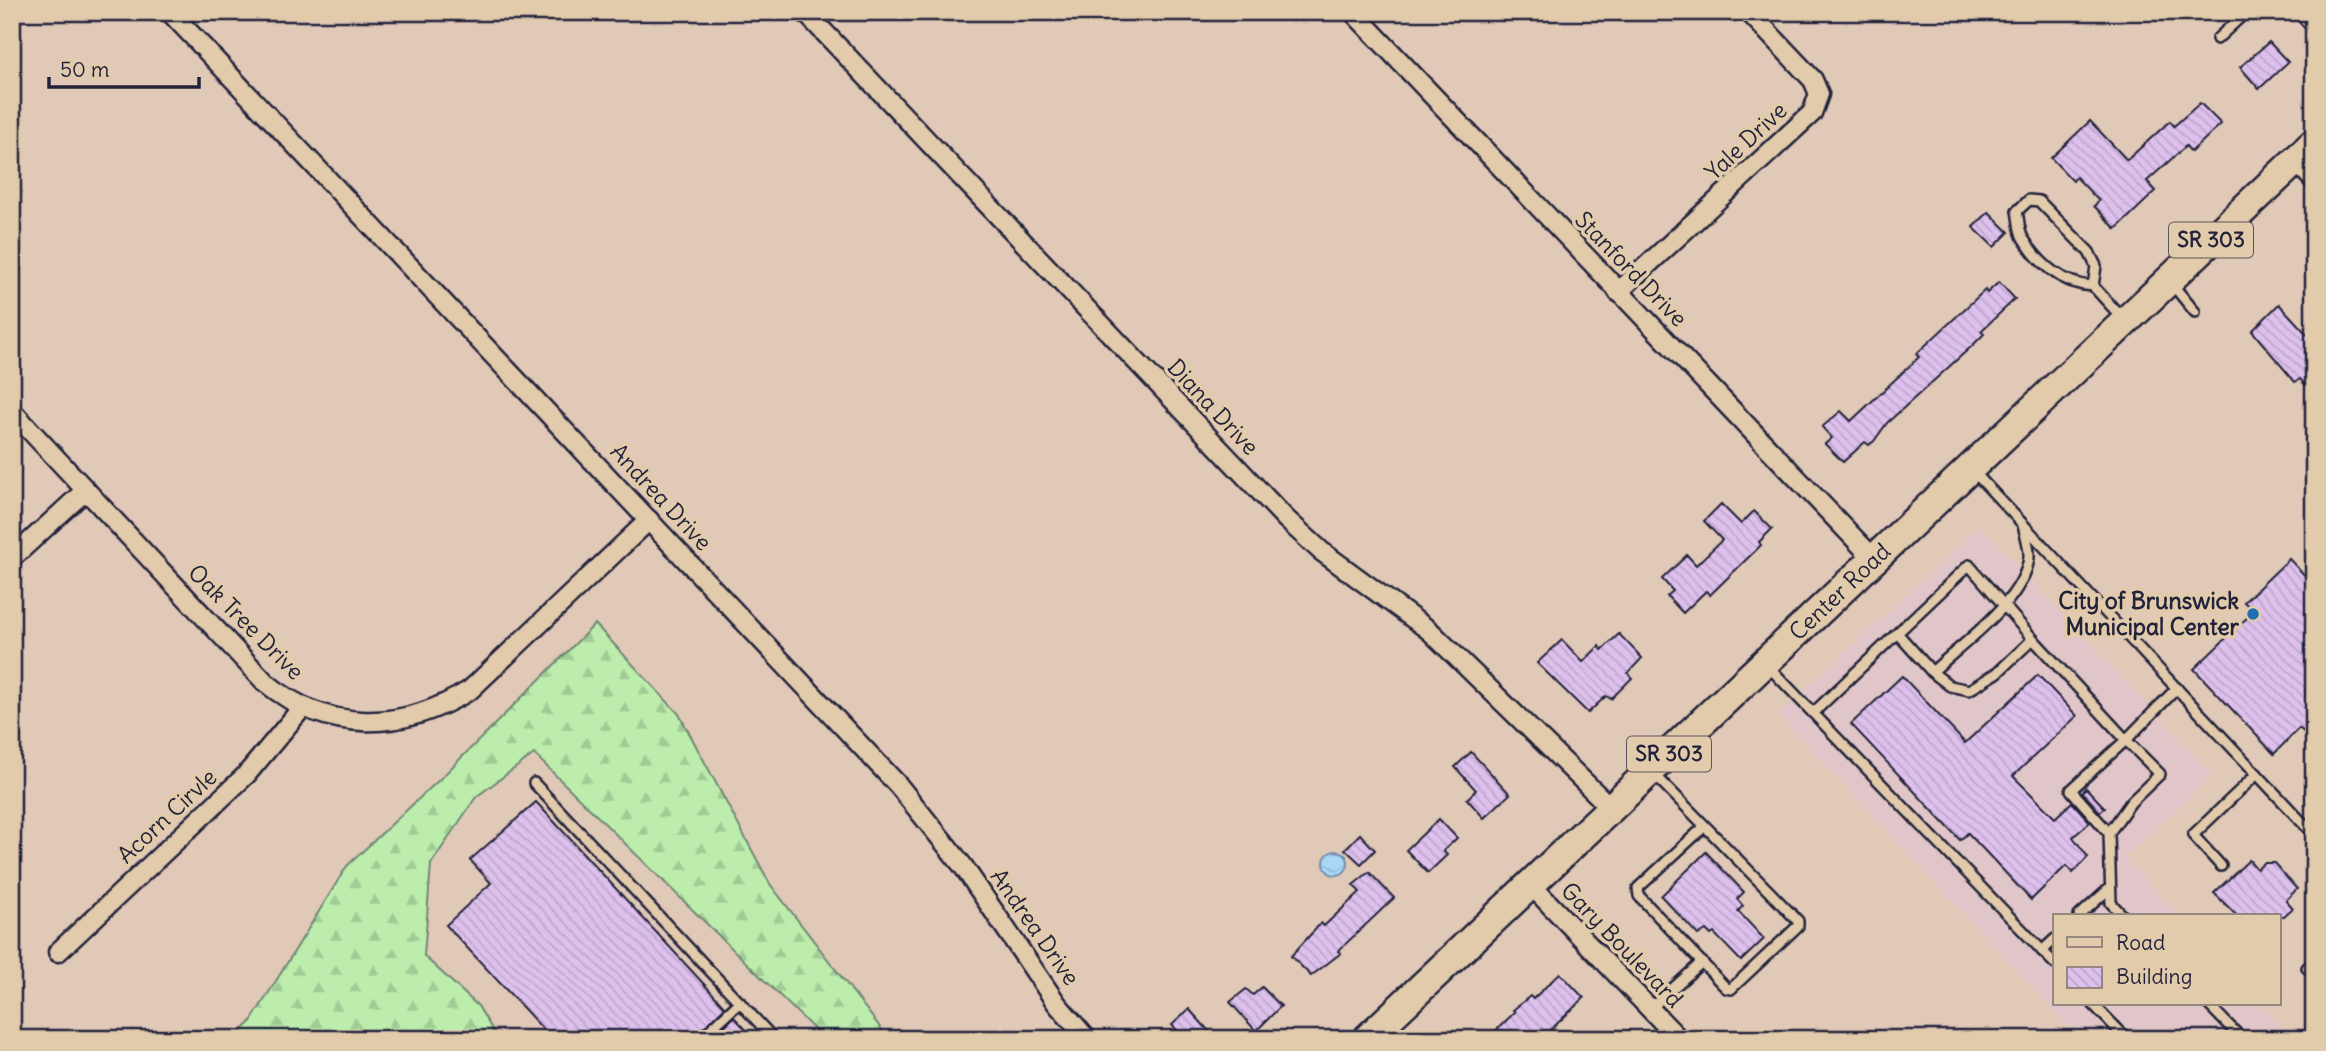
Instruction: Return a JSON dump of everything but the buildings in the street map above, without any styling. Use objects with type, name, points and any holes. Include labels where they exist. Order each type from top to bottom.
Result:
[{"type":"main road","name":"Center Road","points":[[1367,1039],[2314,144]]},
{"type":"street","name":"Andrea Drive","points":[[170,12],[898,785],[963,866],[1057,1004],[1087,1039]]},
{"type":"street","name":"Diana Drive","points":[[805,12],[1286,519],[1321,551],[1430,631],[1611,808]]},
{"type":"street","name":"Stanford Drive","points":[[1353,12],[1874,559]]},
{"type":"street","name":"Yale Drive","points":[[1618,292],[1812,113],[1819,94],[1813,79],[1749,12]]},
{"type":"street","points":[[2304,12],[2314,23]]},
{"type":"street","name":"Oak Tree Drive","points":[[12,411],[258,675],[302,708],[321,715],[377,722],[418,716],[443,707],[470,690],[649,520]]},
{"type":"street","points":[[12,558],[86,490]]},
{"type":"street","name":"Acorn Cirvle","points":[[58,952],[246,775],[302,708]]},
{"type":"street","name":"Gary Boulevard","points":[[1530,884],[1679,1039]]},
{"type":"lane","points":[[2217,39],[2246,12]]},
{"type":"lane","points":[[2292,164],[2314,187]]},
{"type":"lane","points":[[2093,286],[2095,265],[2088,253],[2039,201],[2029,200],[2018,211],[2022,237],[2060,279],[2075,285],[2093,286],[2125,321]]},
{"type":"lane","points":[[2169,280],[2195,312]]},
{"type":"lane","points":[[1970,468],[2314,835]]},
{"type":"lane","points":[[1932,672],[2006,604],[2021,583],[2029,556],[2023,525]]},
{"type":"lane","points":[[1813,713],[1969,565],[2006,604],[2033,639],[2160,774],[2131,802],[2109,833],[2111,903],[2121,914]]},
{"type":"lane","points":[[1898,634],[1932,672],[1950,686],[1969,690],[1997,673],[2033,639]]},
{"type":"lane","points":[[1765,662],[2053,962]]},
{"type":"lane","points":[[2109,833],[2071,790],[2126,740],[2177,688]]},
{"type":"lane","points":[[1650,771],[1798,920],[1798,926],[1731,989],[1726,988],[1639,896],[1638,888],[1705,827]]},
{"type":"lane","points":[[2221,866],[2193,835],[2257,774]]},
{"type":"lane","points":[[534,783],[774,1039]]},
{"type":"lane","points":[[2081,914],[2110,888]]},
{"type":"lane","points":[[2042,951],[2053,941]]},
{"type":"lane","points":[[1650,1009],[1702,962]]},
{"type":"lane","points":[[700,1039],[740,1002]]},
{"type":"lane","points":[[2095,1006],[2127,1039]]},
{"type":"lane","points":[[2210,1006],[2242,1039]]},
{"type":"shaded area","points":[[1980,525],[2213,775],[2125,857],[2177,914],[2053,914],[2053,1006],[2263,1006],[2294,1039],[2080,1039],[1778,714]]},
{"type":"green space","points":[[595,624],[679,714],[770,884],[889,1039],[824,1039],[534,754],[476,797],[431,864],[424,956],[478,1006],[498,1039],[233,1039],[250,1023],[347,866],[442,777]]},
{"type":"water","points":[[1336,851],[1345,854],[1348,863],[1345,872],[1336,875],[1327,872],[1324,863],[1327,854]]},
{"type":"place","name":"City of Brunswick Municipal Center","points":[[2253,614]]}]
